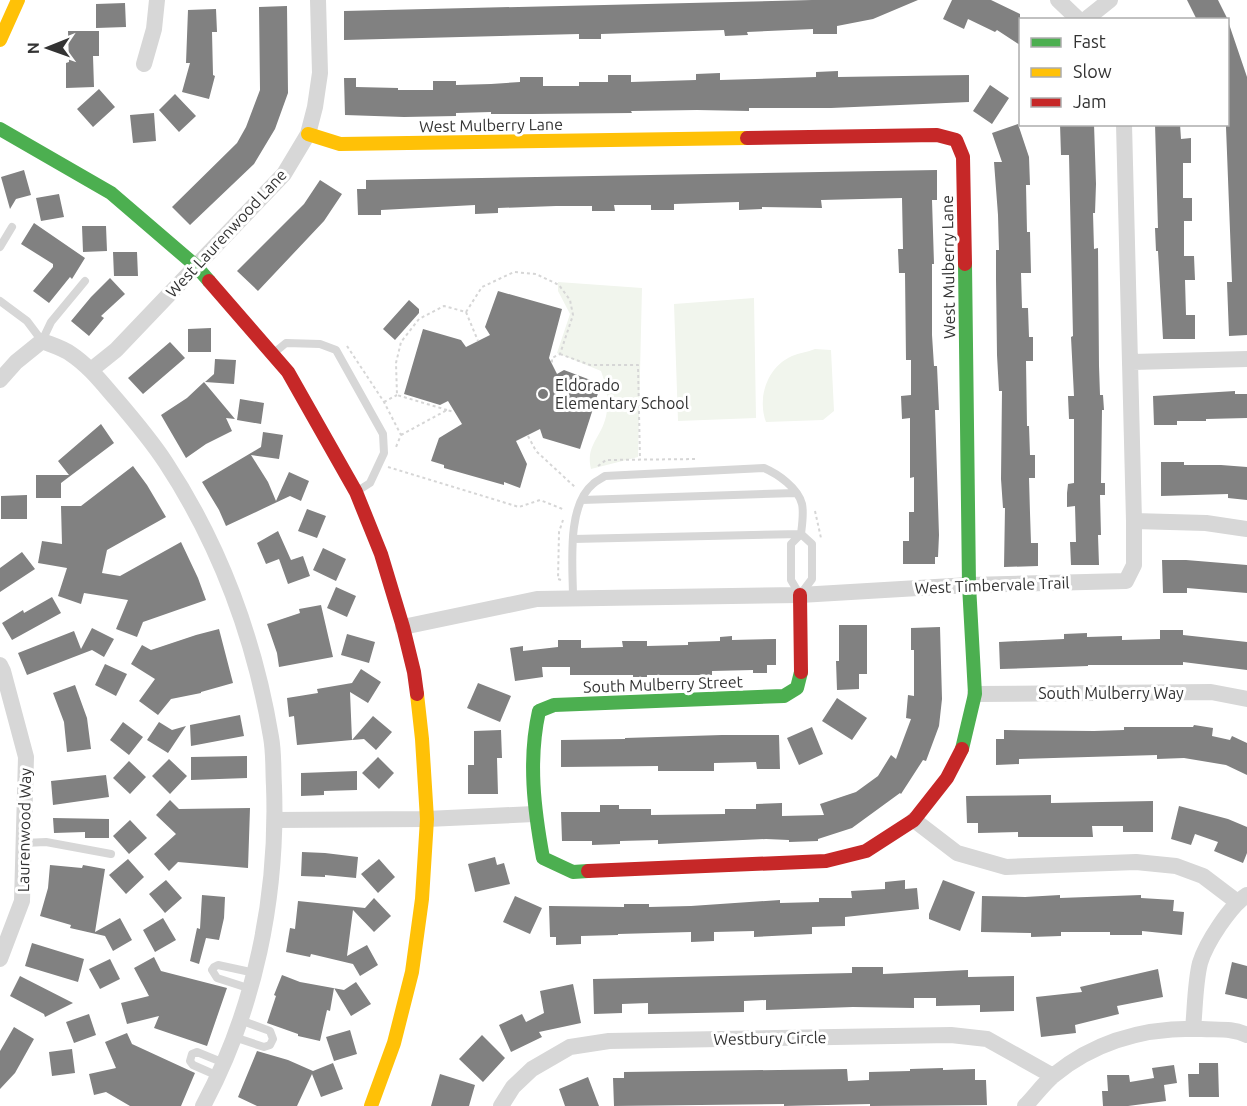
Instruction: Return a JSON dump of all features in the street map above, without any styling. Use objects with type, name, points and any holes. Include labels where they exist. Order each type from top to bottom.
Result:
[{"type":"street","points":[[0,40],[18,0]]},
{"type":"street","points":[[144,64],[154,29],[157,0]]},
{"type":"street","name":"West Laurenwood Lane","points":[[91,370],[116,350],[284,174],[308,134],[315,107],[320,74],[318,0]]},
{"type":"street","points":[[1058,0],[1077,18]]},
{"type":"street","points":[[1087,18],[1110,0]]},
{"type":"street","name":"West Timbervale Trail","points":[[403,627],[537,598],[800,594],[1126,580],[1134,565],[1134,521],[1132,362],[1124,126]]},
{"type":"street","points":[[0,129],[111,193],[196,266],[288,372],[356,492],[381,554],[414,672],[422,739],[427,819],[422,899],[412,972],[394,1042],[371,1106]]},
{"type":"street","name":"West Mulberry Lane","points":[[308,134],[340,144],[937,135],[956,140],[963,157],[969,585],[975,694],[964,744],[947,778],[914,820],[866,851],[826,861],[716,866]]},
{"type":"street","points":[[0,380],[16,362],[42,341],[70,352],[91,370],[152,441],[188,497],[229,580],[257,670],[272,738],[275,820],[273,862],[262,943],[253,981],[221,1070],[202,1106]]},
{"type":"street","points":[[1132,362],[1247,359]]},
{"type":"street","points":[[1134,521],[1206,524],[1247,529]]},
{"type":"street","name":"South Mulberry Street","points":[[716,866],[573,872],[543,858],[534,814],[533,729],[539,711],[554,705],[784,696],[796,688],[801,674],[800,594]]},
{"type":"street","name":"Laurenwood Way","points":[[0,665],[26,757],[22,901],[0,959]]},
{"type":"street","name":"South Mulberry Way","points":[[975,694],[1211,692],[1247,699]]},
{"type":"street","points":[[275,820],[427,819],[534,814]]},
{"type":"street","points":[[914,820],[957,853],[1006,867],[1136,862],[1176,866],[1203,876],[1242,898],[1215,933],[1200,963],[1193,1029]]},
{"type":"street","points":[[1025,1106],[1053,1076],[1100,1046],[1141,1032],[1193,1029],[1238,1031],[1247,1035]]},
{"type":"street","name":"Westbury Circle","points":[[501,1106],[513,1087],[532,1069],[570,1047],[609,1041],[951,1035],[987,1040],[1053,1076]]},
{"type":"lane","points":[[0,247],[12,227]]},
{"type":"lane","points":[[0,301],[27,321],[42,341],[51,322],[85,281]]},
{"type":"lane","points":[[272,354],[286,343],[320,344],[336,350],[383,434],[384,453],[370,483],[356,492]]},
{"type":"lane","points":[[573,539],[801,534],[812,544],[812,579],[800,594],[791,580],[791,544],[801,534],[802,504],[791,487],[776,473],[764,468],[605,476],[591,484],[575,520],[573,539],[573,598]]},
{"type":"lane","points":[[582,500],[796,494]]},
{"type":"lane","points":[[24,843],[46,842],[111,855]]},
{"type":"lane","points":[[234,1037],[264,1047],[270,1045],[273,1039],[270,1032],[240,1020]]},
{"type":"path","points":[[466,312],[482,287],[514,272],[536,274],[558,285],[570,300],[573,315],[560,354],[552,358],[552,364]]},
{"type":"path","points":[[397,395],[396,363],[401,342],[418,319],[444,306],[466,312]]},
{"type":"path","points":[[466,312],[478,341]]},
{"type":"path","points":[[341,342],[348,346],[384,402],[401,435]]},
{"type":"path","points":[[560,354],[590,365],[638,365],[640,459]]},
{"type":"path","points":[[384,402],[397,395],[454,412]]},
{"type":"path","points":[[392,456],[401,435],[447,410]]},
{"type":"path","points":[[528,436],[536,451],[576,488]]},
{"type":"path","points":[[387,467],[519,507],[540,500],[565,510]]},
{"type":"shaded area","points":[[558,282],[642,288],[638,457],[591,469],[592,449],[606,415],[607,393],[601,371],[557,353],[570,314],[558,291]]},
{"type":"shaded area","points":[[754,298],[756,418],[678,421],[674,304]]},
{"type":"shaded area","points":[[815,349],[831,350],[834,411],[823,420],[766,422],[763,403],[770,375],[783,361]]},
{"type":"building","points":[[812,0],[918,0],[873,19],[837,26],[837,34],[813,34],[813,29],[747,32],[748,35],[725,36],[724,30],[601,34],[601,39],[579,39],[579,34],[344,40],[344,11]]},
{"type":"building","points":[[952,0],[991,0],[1020,14],[1019,44],[997,30],[995,32],[968,19],[964,29],[943,19]]},
{"type":"building","points":[[1187,0],[1218,0],[1227,18],[1196,18]]},
{"type":"building","points":[[125,3],[126,27],[96,28],[96,4]]},
{"type":"building","points":[[287,6],[288,93],[275,129],[254,164],[190,225],[172,207],[237,143],[246,127],[260,90],[259,7]]},
{"type":"building","points":[[216,9],[217,32],[212,32],[213,75],[215,76],[209,99],[182,92],[190,63],[186,63],[188,10]]},
{"type":"building","points":[[1229,24],[1247,77],[1247,335],[1229,336],[1227,282],[1232,282],[1226,127],[1229,126]]},
{"type":"building","points":[[68,31],[99,31],[99,56],[93,56],[94,87],[66,88],[66,63],[69,62]]},
{"type":"building","points":[[838,71],[838,77],[969,75],[969,102],[831,108],[749,108],[749,111],[532,114],[491,114],[491,112],[456,113],[456,116],[404,117],[345,115],[344,78],[356,78],[356,87],[433,90],[433,81],[456,81],[456,85],[491,84],[520,82],[520,77],[543,77],[543,86],[579,86],[579,82],[608,82],[608,75],[631,75],[631,82],[696,80],[696,74],[720,73],[720,80],[816,77],[816,72]]},
{"type":"building","points":[[990,85],[1009,98],[992,124],[973,111]]},
{"type":"building","points":[[99,89],[115,107],[93,127],[77,109]]},
{"type":"building","points":[[175,94],[196,116],[179,132],[159,110]]},
{"type":"building","points":[[154,113],[156,141],[133,143],[130,115]]},
{"type":"building","points":[[1018,124],[1029,157],[1030,185],[1026,185],[1031,273],[1021,273],[1022,308],[1028,308],[1029,337],[1033,337],[1033,361],[1026,361],[1027,426],[1029,426],[1030,455],[1035,455],[1035,478],[1029,478],[1031,543],[1038,543],[1038,566],[1004,567],[1005,508],[1003,508],[1001,479],[1002,391],[999,391],[997,355],[996,250],[999,250],[994,162],[1002,162],[992,133]]},
{"type":"building","points":[[1060,126],[1094,126],[1096,184],[1095,213],[1093,213],[1094,249],[1098,248],[1100,395],[1103,395],[1104,410],[1102,410],[1101,483],[1105,483],[1105,495],[1100,495],[1099,565],[1071,565],[1070,542],[1076,542],[1075,506],[1067,507],[1068,484],[1074,483],[1074,419],[1069,419],[1068,396],[1074,396],[1069,155],[1061,155]]},
{"type":"building","points":[[1155,126],[1180,126],[1181,139],[1191,138],[1191,163],[1183,163],[1183,198],[1192,198],[1192,221],[1184,221],[1184,256],[1194,256],[1195,280],[1185,280],[1186,315],[1195,315],[1195,339],[1163,339],[1158,251],[1156,251],[1155,228],[1158,228]]},
{"type":"building","points":[[24,170],[31,195],[16,199],[10,209],[1,177]]},
{"type":"building","points":[[937,170],[937,200],[932,200],[934,264],[932,264],[932,335],[934,366],[937,366],[939,410],[935,410],[939,535],[938,557],[935,557],[935,564],[903,564],[903,541],[909,541],[909,512],[914,512],[914,477],[910,478],[910,418],[902,419],[901,396],[911,395],[911,360],[906,360],[905,273],[899,273],[898,249],[903,249],[902,198],[821,200],[822,208],[762,207],[762,209],[739,210],[739,202],[674,204],[674,210],[651,210],[651,205],[614,205],[615,211],[592,211],[592,206],[556,206],[498,208],[498,213],[475,214],[475,205],[381,210],[381,215],[358,215],[357,189],[366,189],[366,180]]},
{"type":"building","points":[[320,180],[342,194],[324,221],[258,291],[237,271],[304,204]]},
{"type":"building","points":[[59,194],[64,217],[41,221],[36,198]]},
{"type":"building","points":[[34,223],[85,258],[72,279],[70,277],[49,303],[33,291],[53,264],[21,244]]},
{"type":"building","points":[[82,226],[106,226],[107,251],[83,252]]},
{"type":"building","points":[[113,252],[137,252],[138,276],[114,276]]},
{"type":"building","points":[[110,278],[125,294],[101,316],[104,318],[89,336],[71,321]]},
{"type":"building","points":[[498,291],[562,309],[549,358],[557,374],[564,370],[601,384],[580,449],[543,438],[540,429],[516,441],[527,464],[520,488],[444,468],[444,465],[431,461],[439,438],[462,424],[448,401],[440,405],[404,394],[423,329],[461,340],[466,347],[490,335],[485,327]]},
{"type":"building","points":[[409,300],[419,309],[419,313],[395,340],[383,329]]},
{"type":"building","points":[[211,328],[211,352],[188,352],[188,329]]},
{"type":"building","points":[[170,342],[185,358],[143,394],[128,378]]},
{"type":"building","points":[[215,359],[236,360],[234,384],[205,382],[214,374]]},
{"type":"building","points":[[204,382],[235,419],[226,418],[232,431],[206,444],[186,458],[161,415],[187,398]]},
{"type":"building","points":[[1235,391],[1235,394],[1247,394],[1247,418],[1177,421],[1177,425],[1154,425],[1153,396]]},
{"type":"building","points":[[240,399],[264,403],[261,424],[237,420]]},
{"type":"building","points":[[101,424],[114,443],[61,483],[61,498],[36,498],[36,475],[69,475],[58,461]]},
{"type":"building","points":[[263,432],[283,435],[279,459],[251,455],[268,482],[276,501],[289,472],[309,481],[301,501],[290,496],[226,526],[202,482],[261,447]]},
{"type":"building","points":[[1161,462],[1247,467],[1247,500],[1228,498],[1228,494],[1161,496]]},
{"type":"building","points":[[133,466],[166,517],[107,550],[102,573],[120,576],[181,542],[206,600],[143,622],[137,637],[116,629],[128,600],[84,593],[81,604],[58,596],[67,568],[38,563],[42,541],[62,544],[61,506],[81,506]]},
{"type":"building","points":[[27,495],[27,519],[1,519],[1,496]]},
{"type":"building","points":[[307,509],[326,516],[317,538],[298,531]]},
{"type":"building","points":[[278,531],[291,560],[303,556],[310,576],[288,584],[279,559],[266,564],[257,543]]},
{"type":"building","points":[[323,548],[346,559],[336,581],[313,570]]},
{"type":"building","points":[[22,552],[35,569],[0,592],[0,568]]},
{"type":"building","points":[[1162,560],[1247,565],[1247,593],[1187,588],[1187,593],[1163,593]]},
{"type":"building","points":[[336,587],[356,596],[347,617],[327,608]]},
{"type":"building","points":[[52,597],[61,613],[12,640],[2,623],[23,610],[24,613]]},
{"type":"building","points":[[321,605],[333,657],[279,667],[277,653],[267,624],[300,613],[299,609]]},
{"type":"building","points":[[839,625],[867,625],[867,674],[859,674],[859,689],[837,690],[836,661],[839,661]]},
{"type":"building","points":[[940,627],[942,699],[939,726],[926,761],[923,760],[901,794],[852,828],[818,839],[818,841],[789,842],[789,840],[766,839],[658,844],[658,840],[620,841],[620,844],[592,845],[592,841],[562,841],[561,812],[600,812],[600,805],[619,805],[619,809],[651,809],[651,815],[725,814],[725,809],[756,809],[756,804],[782,803],[782,816],[824,815],[820,804],[856,792],[878,776],[891,755],[896,759],[911,719],[906,718],[908,695],[914,696],[914,650],[911,650],[911,628]]},
{"type":"building","points":[[92,628],[114,639],[104,657],[92,650],[27,675],[18,653],[74,631],[81,649]]},
{"type":"building","points":[[219,629],[233,683],[171,699],[158,715],[139,701],[155,679],[131,664],[142,645],[151,650]]},
{"type":"building","points":[[1160,630],[1183,630],[1183,635],[1247,642],[1247,670],[1183,662],[1183,665],[1088,665],[1000,669],[999,642],[1064,639],[1064,634],[1087,633],[1087,637],[1122,636],[1122,640],[1160,639]]},
{"type":"building","points":[[347,634],[375,642],[369,663],[341,655]]},
{"type":"building","points":[[732,636],[732,640],[776,639],[776,665],[767,665],[767,673],[753,673],[753,670],[712,671],[712,675],[647,675],[647,677],[570,675],[570,667],[542,667],[543,677],[515,681],[510,648],[523,646],[523,651],[558,647],[558,640],[581,640],[581,648],[623,647],[622,641],[647,641],[647,646],[688,645],[688,642],[720,641],[720,637]]},
{"type":"building","points":[[105,664],[127,674],[116,696],[95,685]]},
{"type":"building","points":[[361,669],[381,682],[368,703],[350,692],[352,740],[297,745],[294,716],[289,717],[287,698],[318,693],[317,689],[352,683]]},
{"type":"building","points":[[478,683],[511,696],[500,722],[467,708]]},
{"type":"building","points":[[75,685],[87,718],[91,749],[67,752],[64,722],[53,693]]},
{"type":"building","points":[[837,698],[867,718],[852,740],[822,721]]},
{"type":"building","points":[[240,715],[244,736],[191,746],[190,725]]},
{"type":"building","points":[[373,716],[392,732],[376,750],[364,739],[352,740]]},
{"type":"building","points":[[123,722],[143,737],[129,755],[110,740]]},
{"type":"building","points":[[159,722],[172,730],[186,726],[168,753],[147,740]]},
{"type":"building","points":[[1194,725],[1213,728],[1212,736],[1230,740],[1232,736],[1247,743],[1247,775],[1226,765],[1184,758],[1157,759],[1157,755],[1019,759],[1019,764],[996,765],[996,739],[1004,739],[1004,730],[1094,731],[1124,730],[1124,727],[1193,727]]},
{"type":"building","points":[[812,727],[823,754],[799,765],[787,738]]},
{"type":"building","points":[[501,730],[502,758],[497,758],[498,794],[468,794],[468,765],[474,765],[474,731]]},
{"type":"building","points":[[779,735],[780,769],[757,769],[756,762],[714,763],[714,771],[658,771],[658,766],[561,767],[561,740]]},
{"type":"building","points":[[247,756],[247,778],[191,780],[191,757]]},
{"type":"building","points":[[378,757],[394,773],[379,789],[362,773]]},
{"type":"building","points":[[169,759],[187,776],[170,794],[152,776]]},
{"type":"building","points":[[129,761],[146,777],[130,794],[113,778]]},
{"type":"building","points":[[357,771],[357,790],[324,791],[324,795],[301,796],[301,773]]},
{"type":"building","points":[[106,775],[109,797],[53,805],[51,781]]},
{"type":"building","points":[[1051,795],[1051,803],[1153,801],[1153,832],[1123,832],[1123,826],[1092,826],[1093,837],[1018,837],[1018,832],[978,833],[978,823],[967,823],[966,796]]},
{"type":"building","points":[[170,800],[179,809],[250,808],[248,868],[178,862],[169,871],[154,854],[176,834],[156,815]]},
{"type":"building","points":[[1179,806],[1228,819],[1247,827],[1247,853],[1243,863],[1214,851],[1218,842],[1195,834],[1191,845],[1171,839]]},
{"type":"building","points":[[53,818],[109,819],[109,838],[85,838],[85,832],[54,833]]},
{"type":"building","points":[[130,820],[147,838],[129,854],[113,836]]},
{"type":"building","points":[[302,852],[358,857],[356,878],[325,875],[325,877],[301,876]]},
{"type":"building","points":[[495,857],[497,865],[504,863],[510,884],[475,892],[468,864]]},
{"type":"building","points":[[128,859],[144,877],[126,894],[109,875]]},
{"type":"building","points":[[379,859],[395,877],[378,893],[361,874]]},
{"type":"building","points":[[50,865],[82,868],[83,865],[105,869],[95,932],[120,918],[132,940],[113,951],[105,936],[70,928],[71,925],[40,916],[48,888]]},
{"type":"building","points":[[166,880],[182,898],[165,913],[149,894]]},
{"type":"building","points":[[905,880],[905,889],[917,888],[919,909],[845,917],[845,926],[812,927],[812,934],[754,937],[754,931],[714,932],[714,941],[691,942],[691,932],[618,934],[581,936],[581,944],[556,945],[556,937],[550,937],[549,906],[624,907],[624,904],[649,904],[649,907],[691,906],[780,900],[780,903],[819,902],[819,898],[852,898],[851,891],[885,889],[885,882]]},
{"type":"building","points":[[943,880],[975,892],[960,931],[929,919]]},
{"type":"building","points":[[202,895],[225,897],[224,918],[219,940],[206,938],[199,964],[190,961],[197,928],[200,929]]},
{"type":"building","points":[[1060,895],[1060,898],[1141,895],[1141,898],[1174,900],[1173,911],[1184,912],[1182,935],[1142,931],[1142,935],[1110,935],[1110,932],[1061,932],[1061,936],[1031,937],[1031,933],[981,932],[982,896]]},
{"type":"building","points":[[515,896],[542,908],[530,934],[503,922]]},
{"type":"building","points":[[374,898],[391,916],[374,932],[353,910],[347,956],[367,945],[378,965],[360,976],[353,964],[311,954],[310,957],[286,952],[290,928],[295,929],[298,901],[365,908]]},
{"type":"building","points":[[163,918],[176,940],[155,952],[143,930]]},
{"type":"building","points":[[32,943],[84,959],[78,982],[25,966]]},
{"type":"building","points":[[154,957],[161,971],[227,988],[207,1046],[154,1028],[159,1016],[127,1024],[121,1003],[149,996],[134,968]]},
{"type":"building","points":[[110,959],[120,979],[100,989],[89,969]]},
{"type":"building","points":[[1232,962],[1247,966],[1247,999],[1225,994]]},
{"type":"building","points":[[852,967],[883,967],[883,974],[968,970],[968,977],[1014,976],[1014,1011],[980,1012],[980,1005],[936,1006],[936,998],[914,998],[914,1008],[853,1007],[766,1010],[766,1000],[744,1001],[744,1012],[648,1014],[648,1003],[622,1004],[622,1013],[594,1014],[593,979],[852,973]]},
{"type":"building","points":[[1158,969],[1163,997],[1117,1006],[1119,1014],[1075,1025],[1076,1033],[1041,1037],[1036,997],[1082,992],[1080,987]]},
{"type":"building","points":[[282,975],[300,982],[334,988],[330,1011],[327,1010],[320,1041],[298,1036],[298,1034],[267,1023]]},
{"type":"building","points":[[20,976],[73,1003],[45,1017],[44,1014],[10,996]]},
{"type":"building","points":[[356,982],[371,1004],[351,1016],[334,988],[344,990]]},
{"type":"building","points":[[573,984],[581,1023],[539,1032],[542,1037],[511,1052],[499,1025],[522,1014],[526,1022],[544,1013],[540,991]]},
{"type":"building","points":[[89,1014],[96,1035],[74,1043],[66,1022]]},
{"type":"building","points":[[14,1027],[34,1039],[15,1073],[0,1089],[0,1051]]},
{"type":"building","points":[[350,1030],[357,1054],[334,1061],[326,1037]]},
{"type":"building","points":[[127,1033],[132,1044],[195,1073],[181,1106],[130,1106],[106,1092],[94,1095],[89,1074],[116,1068],[105,1042]]},
{"type":"building","points":[[482,1035],[505,1058],[483,1082],[459,1059]]},
{"type":"building","points":[[72,1049],[75,1073],[52,1076],[49,1052]]},
{"type":"building","points":[[257,1051],[288,1060],[313,1071],[333,1063],[343,1089],[321,1097],[312,1074],[297,1106],[257,1106],[238,1097]]},
{"type":"building","points":[[1199,1063],[1218,1063],[1219,1097],[1189,1097],[1188,1074],[1199,1074]]},
{"type":"building","points":[[1174,1065],[1177,1083],[1164,1085],[1166,1101],[1128,1106],[1103,1106],[1102,1091],[1108,1091],[1107,1075],[1129,1075],[1130,1082],[1154,1078],[1152,1068]]},
{"type":"building","points":[[943,1068],[943,1070],[975,1069],[975,1080],[986,1080],[987,1105],[614,1106],[613,1078],[624,1078],[624,1072],[847,1069],[848,1081],[869,1080],[869,1072]]},
{"type":"building","points":[[440,1074],[475,1085],[469,1106],[431,1106]]},
{"type":"building","points":[[588,1077],[599,1106],[565,1106],[559,1089]]},
{"type":"traffic: fast","points":[[0,129],[111,193],[196,266],[209,281]]},
{"type":"traffic: fast","points":[[962,749],[975,694],[969,585],[965,264]]},
{"type":"traffic: fast","points":[[588,871],[573,872],[543,858],[537,821],[533,766],[539,711],[554,705],[784,696],[797,688],[801,672]]},
{"type":"traffic: slow","points":[[0,40],[18,0]]},
{"type":"traffic: slow","points":[[308,134],[340,144],[747,138]]},
{"type":"traffic: slow","points":[[371,1106],[394,1043],[412,972],[422,899],[427,819],[417,694]]},
{"type":"traffic: jam","points":[[747,138],[937,135],[956,140],[963,157],[965,264]]},
{"type":"traffic: jam","points":[[209,281],[288,372],[356,492],[381,554],[403,627],[417,694]]},
{"type":"traffic: jam","points":[[800,595],[801,672]]},
{"type":"traffic: jam","points":[[588,871],[826,861],[866,851],[914,820],[947,778],[962,749]]},
{"type":"place","name":"Eldorado Elementary School","points":[[543,394]]}]
